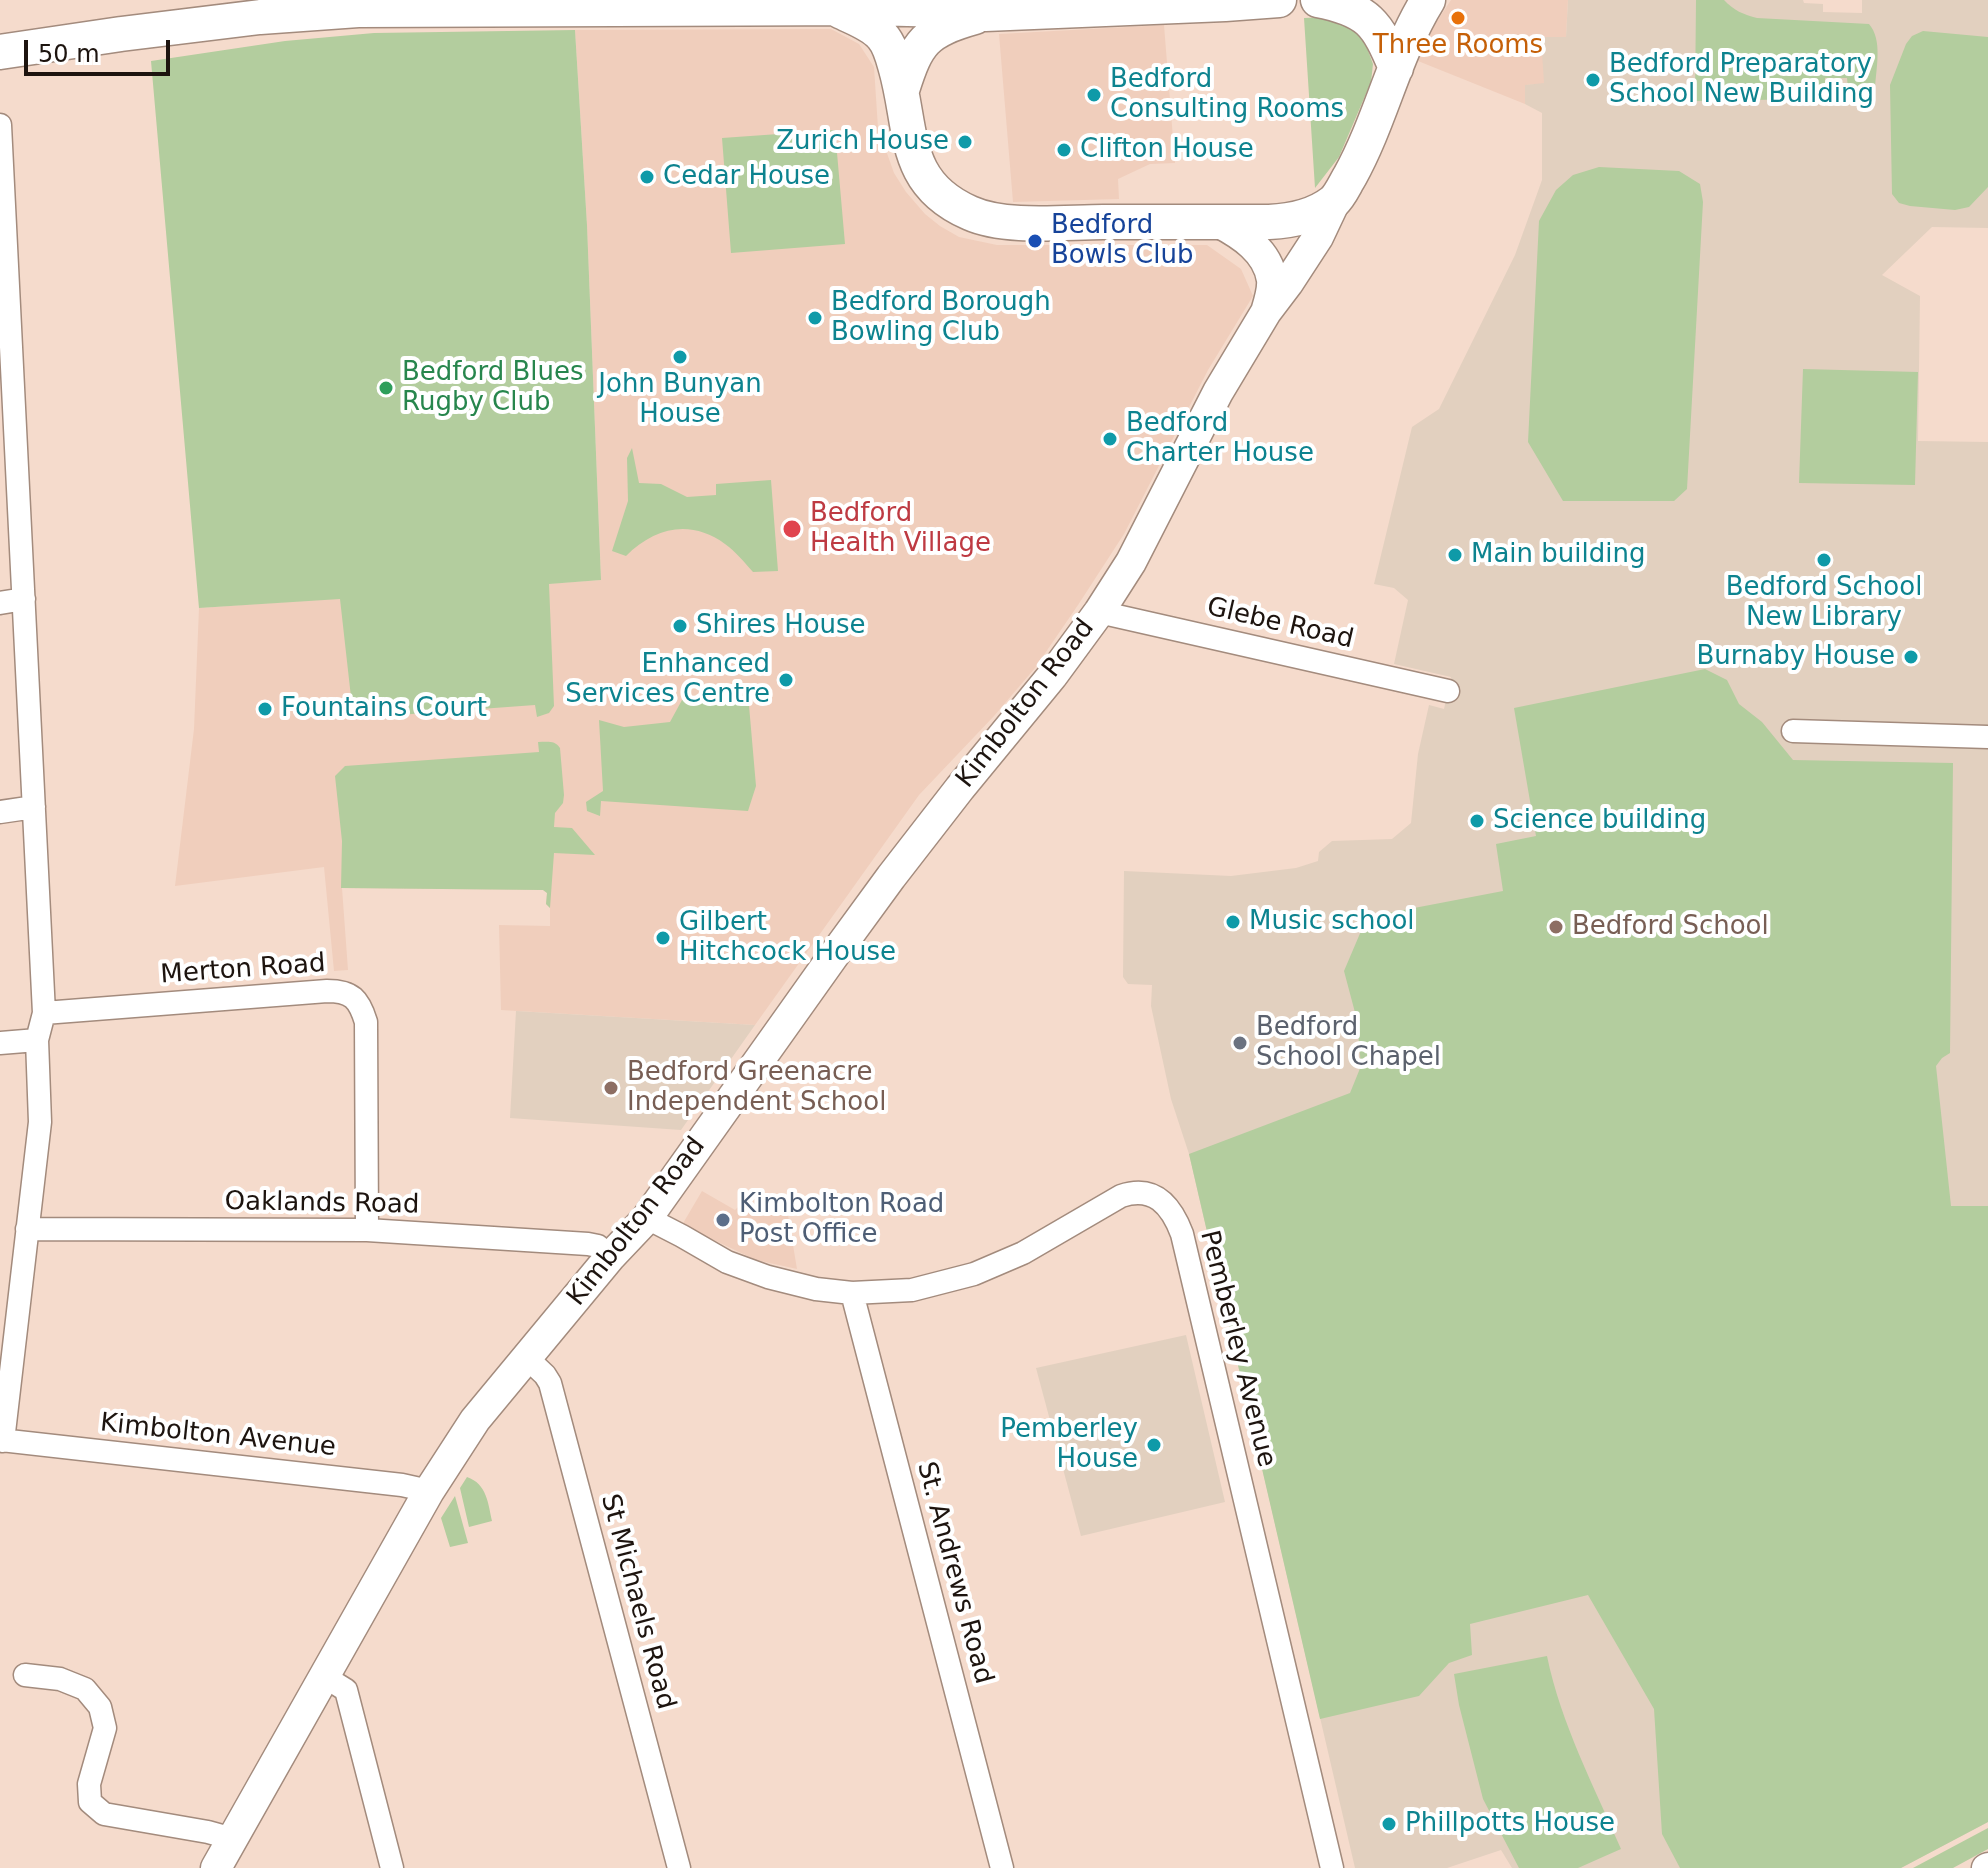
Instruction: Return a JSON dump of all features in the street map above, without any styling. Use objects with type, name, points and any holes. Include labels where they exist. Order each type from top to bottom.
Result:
[{"type":"main road","points":[[0,52],[121,34],[258,8],[358,10],[678,5],[870,8],[985,14],[1056,6],[1279,0]]},
{"type":"main road","points":[[1318,0],[1341,5],[1369,21],[1377,28],[1396,68]]},
{"type":"main road","points":[[836,9],[882,35],[892,54],[902,90],[909,138],[918,166],[924,177],[949,202],[974,215],[1031,223],[1285,221],[1312,213],[1335,201],[1355,166],[1412,27],[1428,0]]},
{"type":"main road","points":[[902,90],[922,43],[945,27],[985,14]]},
{"type":"main road","name":"Kimbolton Road","points":[[216,1868],[429,1491],[475,1420],[610,1257],[647,1218],[891,877],[1052,676],[1099,612],[1131,562],[1218,392],[1266,312],[1318,237],[1335,201]]},
{"type":"main road","name":"Kimbolton Road","points":[[1218,222],[1245,237],[1265,261],[1272,280],[1266,312]]},
{"type":"street","points":[[0,125],[44,1013],[37,1040],[40,1122],[2,1441]]},
{"type":"street","points":[[0,603],[24,599]]},
{"type":"street","name":"Glebe Road","points":[[1099,612],[1448,691]]},
{"type":"street","points":[[1793,731],[1988,737]]},
{"type":"street","points":[[0,812],[34,807]]},
{"type":"street","name":"Merton Road","points":[[44,1013],[327,991],[342,991],[355,998],[366,1022],[367,1230]]},
{"type":"street","points":[[0,1043],[37,1040]]},
{"type":"street","name":"Pemberley Avenue","points":[[647,1218],[727,1262],[768,1277],[816,1289],[852,1293],[912,1290],[974,1274],[1023,1253],[1133,1192],[1166,1204],[1176,1217],[1182,1234],[1332,1868]]},
{"type":"street","name":"Oaklands Road","points":[[27,1229],[367,1230],[588,1244],[598,1246],[610,1257]]},
{"type":"street","name":"St. Andrews Road","points":[[852,1293],[1002,1868]]},
{"type":"street","name":"St Michaels Road","points":[[527,1358],[550,1383],[679,1868]]},
{"type":"street","name":"Kimbolton Avenue","points":[[2,1441],[402,1485],[429,1491]]},
{"type":"street","points":[[25,1675],[60,1679],[85,1689],[100,1707],[105,1728],[89,1784],[90,1802],[104,1814],[233,1839]]},
{"type":"street","points":[[325,1677],[346,1690],[392,1868]]},
{"type":"shaded area","points":[[1451,0],[1568,0],[1566,37],[1544,84],[1526,85],[1525,104],[1418,61],[1430,32]]},
{"type":"shaded area","name":"Bedford School","points":[[1568,0],[1803,0],[1804,3],[1823,4],[1823,12],[1862,13],[1862,0],[1988,0],[1988,228],[1932,227],[1882,275],[1920,296],[1918,441],[1988,442],[1988,1822],[1901,1868],[1512,1868],[1501,1850],[1447,1868],[1355,1868],[1189,1154],[1171,1099],[1151,1006],[1152,985],[1128,984],[1123,977],[1124,871],[1231,876],[1296,868],[1318,861],[1319,852],[1332,841],[1392,839],[1411,823],[1418,754],[1429,705],[1444,709],[1451,677],[1394,664],[1408,600],[1394,588],[1374,584],[1412,427],[1439,409],[1515,255],[1542,180],[1542,113],[1525,104],[1525,85],[1544,83],[1541,37],[1566,37]]},
{"type":"shaded area","points":[[1164,25],[1175,163],[1150,164],[1118,179],[1119,199],[1013,202],[999,34]]},
{"type":"shaded area","name":"Bedford Health Village","points":[[831,29],[859,44],[874,67],[878,128],[894,173],[925,214],[940,226],[959,237],[997,245],[1207,245],[1241,269],[1253,296],[1208,370],[1124,534],[1035,668],[919,795],[755,1025],[501,1010],[499,925],[550,926],[550,908],[546,904],[547,893],[543,890],[342,888],[348,970],[334,971],[324,867],[175,886],[194,729],[199,608],[601,580],[587,225],[575,30]]},
{"type":"shaded area","name":"Bedford Greenacre Independent School","points":[[516,1011],[755,1025],[681,1130],[510,1118]]},
{"type":"shaded area","points":[[702,1191],[735,1210],[740,1205],[746,1208],[787,1209],[797,1269],[756,1260],[682,1225]]},
{"type":"shaded area","points":[[1186,1335],[1225,1502],[1081,1536],[1036,1368]]},
{"type":"green space","points":[[1696,0],[1724,0],[1739,12],[1757,18],[1869,24],[1877,46],[1875,89],[1848,89],[1847,78],[1825,78],[1825,96],[1810,96],[1810,99],[1695,101]]},
{"type":"green space","points":[[1331,17],[1355,31],[1366,45],[1373,64],[1371,82],[1339,157],[1315,188],[1304,18]]},
{"type":"green space","name":"Bedford Blues Rugby Club","points":[[575,30],[587,225],[601,580],[549,584],[554,706],[549,713],[537,717],[535,705],[371,717],[371,711],[352,706],[340,599],[199,608],[151,61],[285,41],[374,33]]},
{"type":"green space","points":[[1923,31],[1988,37],[1988,187],[1969,207],[1955,210],[1910,206],[1899,203],[1892,194],[1890,85],[1906,44],[1912,36]]},
{"type":"green space","points":[[835,130],[845,244],[731,253],[722,138]]},
{"type":"green space","points":[[1599,167],[1679,171],[1700,184],[1703,202],[1687,489],[1674,501],[1563,501],[1528,442],[1539,221],[1556,190],[1573,175]]},
{"type":"green space","points":[[1803,369],[1918,372],[1915,485],[1799,483]]},
{"type":"green space","points":[[632,448],[639,483],[661,484],[687,497],[716,495],[716,484],[771,480],[778,571],[753,572],[725,544],[699,531],[686,529],[649,538],[626,556],[612,551],[628,501],[627,458]]},
{"type":"green space","points":[[1705,669],[1727,680],[1739,704],[1762,722],[1793,760],[1953,763],[1950,1053],[1936,1066],[1951,1206],[1988,1206],[1988,1822],[1901,1868],[1680,1868],[1662,1834],[1654,1709],[1588,1595],[1470,1624],[1472,1655],[1449,1663],[1419,1696],[1320,1719],[1189,1154],[1350,1093],[1361,1066],[1357,1020],[1344,971],[1367,917],[1503,891],[1496,844],[1536,836],[1514,708]]},
{"type":"green space","points":[[748,694],[756,786],[748,811],[601,801],[600,816],[587,811],[586,802],[603,791],[599,720],[624,727],[670,722],[682,700]]},
{"type":"green space","points":[[538,742],[553,743],[560,748],[564,795],[563,803],[555,813],[554,827],[572,828],[595,855],[554,853],[550,908],[546,904],[547,893],[543,890],[341,888],[342,841],[335,776],[345,766],[539,752]]},
{"type":"green space","points":[[467,1477],[483,1489],[492,1521],[469,1527],[460,1488]]},
{"type":"green space","points":[[455,1496],[468,1543],[450,1547],[441,1518]]},
{"type":"green space","points":[[1547,1656],[1569,1730],[1621,1849],[1578,1868],[1519,1868],[1483,1799],[1454,1674]]},
{"type":"green space","points":[[1988,1828],[1988,1849],[1953,1868],[1913,1868]]},
{"type":"place","name":"Three Rooms","points":[[1458,18]]},
{"type":"place","name":"Bedford Preparatory School New Building","points":[[1593,80]]},
{"type":"place","name":"Bedford Consulting Rooms","points":[[1094,95]]},
{"type":"place","name":"Zurich House","points":[[965,142]]},
{"type":"place","name":"Clifton House","points":[[1064,150]]},
{"type":"place","name":"Cedar House","points":[[647,177]]},
{"type":"place","name":"Bedford Bowls Club","points":[[1035,241]]},
{"type":"place","name":"Bedford Borough Bowling Club","points":[[815,318]]},
{"type":"place","name":"John Bunyan House","points":[[680,357]]},
{"type":"place","name":"Bedford Blues Rugby Club","points":[[386,388]]},
{"type":"place","name":"Bedford Charter House","points":[[1110,439]]},
{"type":"place","name":"Bedford Health Village","points":[[792,529]]},
{"type":"place","name":"Main building","points":[[1455,555]]},
{"type":"place","name":"Bedford School New Library","points":[[1824,560]]},
{"type":"place","name":"Shires House","points":[[680,626]]},
{"type":"place","name":"Burnaby House","points":[[1911,657]]},
{"type":"place","name":"Enhanced Services Centre","points":[[786,680]]},
{"type":"place","name":"Fountains Court","points":[[265,709]]},
{"type":"place","name":"Science building","points":[[1477,821]]},
{"type":"place","name":"Music school","points":[[1233,922]]},
{"type":"place","name":"Bedford School","points":[[1556,927]]},
{"type":"place","name":"Gilbert Hitchcock House","points":[[663,938]]},
{"type":"place","name":"Bedford School Chapel","points":[[1240,1043]]},
{"type":"place","name":"Bedford Greenacre Independent School","points":[[611,1088]]},
{"type":"place","name":"Kimbolton Road Post Office","points":[[723,1220]]},
{"type":"place","name":"Pemberley House","points":[[1154,1445]]},
{"type":"place","name":"Phillpotts House","points":[[1389,1824]]}]
